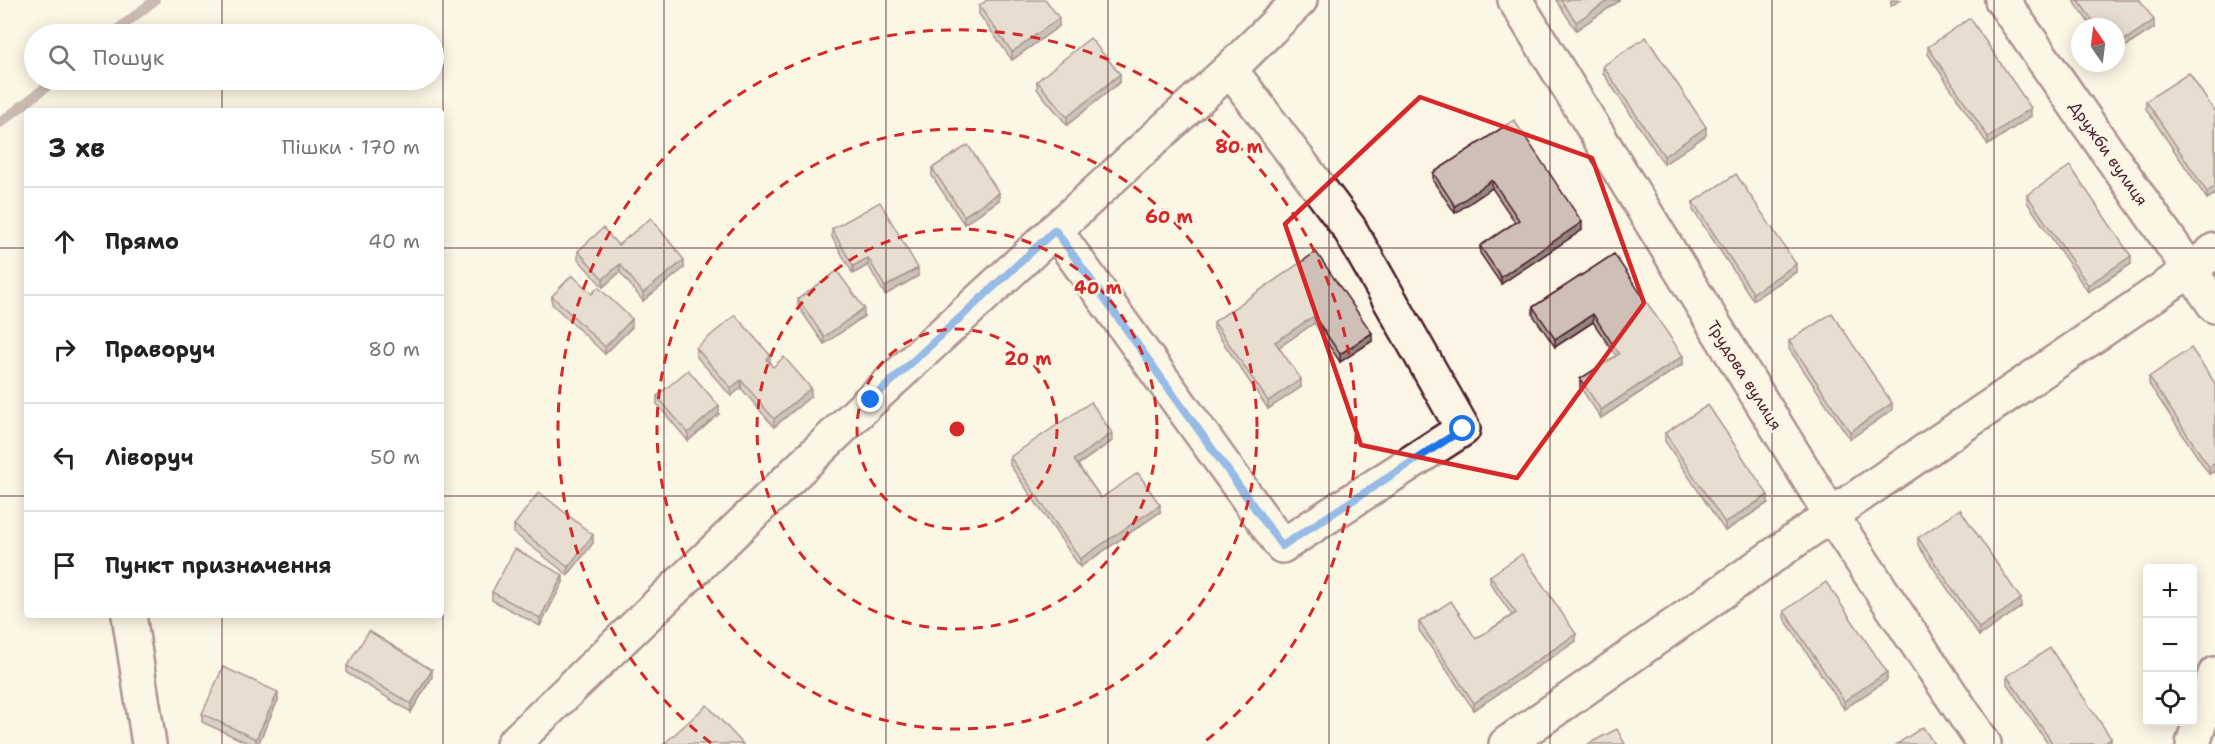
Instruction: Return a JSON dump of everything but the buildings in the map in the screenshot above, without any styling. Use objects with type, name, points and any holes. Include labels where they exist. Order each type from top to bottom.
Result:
[{"type":"street","points":[[513,744],[871,400],[1230,69],[1300,0]]},
{"type":"street","name":"Трудова вулиця","points":[[1515,0],[1831,515],[1984,744]]},
{"type":"street","name":"Дружби вулиця","points":[[2002,0],[2203,260],[2215,306]]},
{"type":"street","points":[[1055,230],[1282,546],[1463,429],[1348,228],[1230,69]]},
{"type":"street","points":[[1506,744],[1831,515],[2203,260]]},
{"type":"street","points":[[129,618],[149,744]]},
{"type":"street","points":[[2193,744],[2213,688]]},
{"type":"highlighted area","points":[[1420,97],[1592,158],[1644,303],[1517,478],[1361,445],[1285,224]]},
{"type":"waterway","points":[[125,24],[155,0]]},
{"type":"waterway","points":[[0,123],[42,90]]},
{"type":"route","points":[[871,400],[1055,230],[1282,546],[1463,429]]}]
